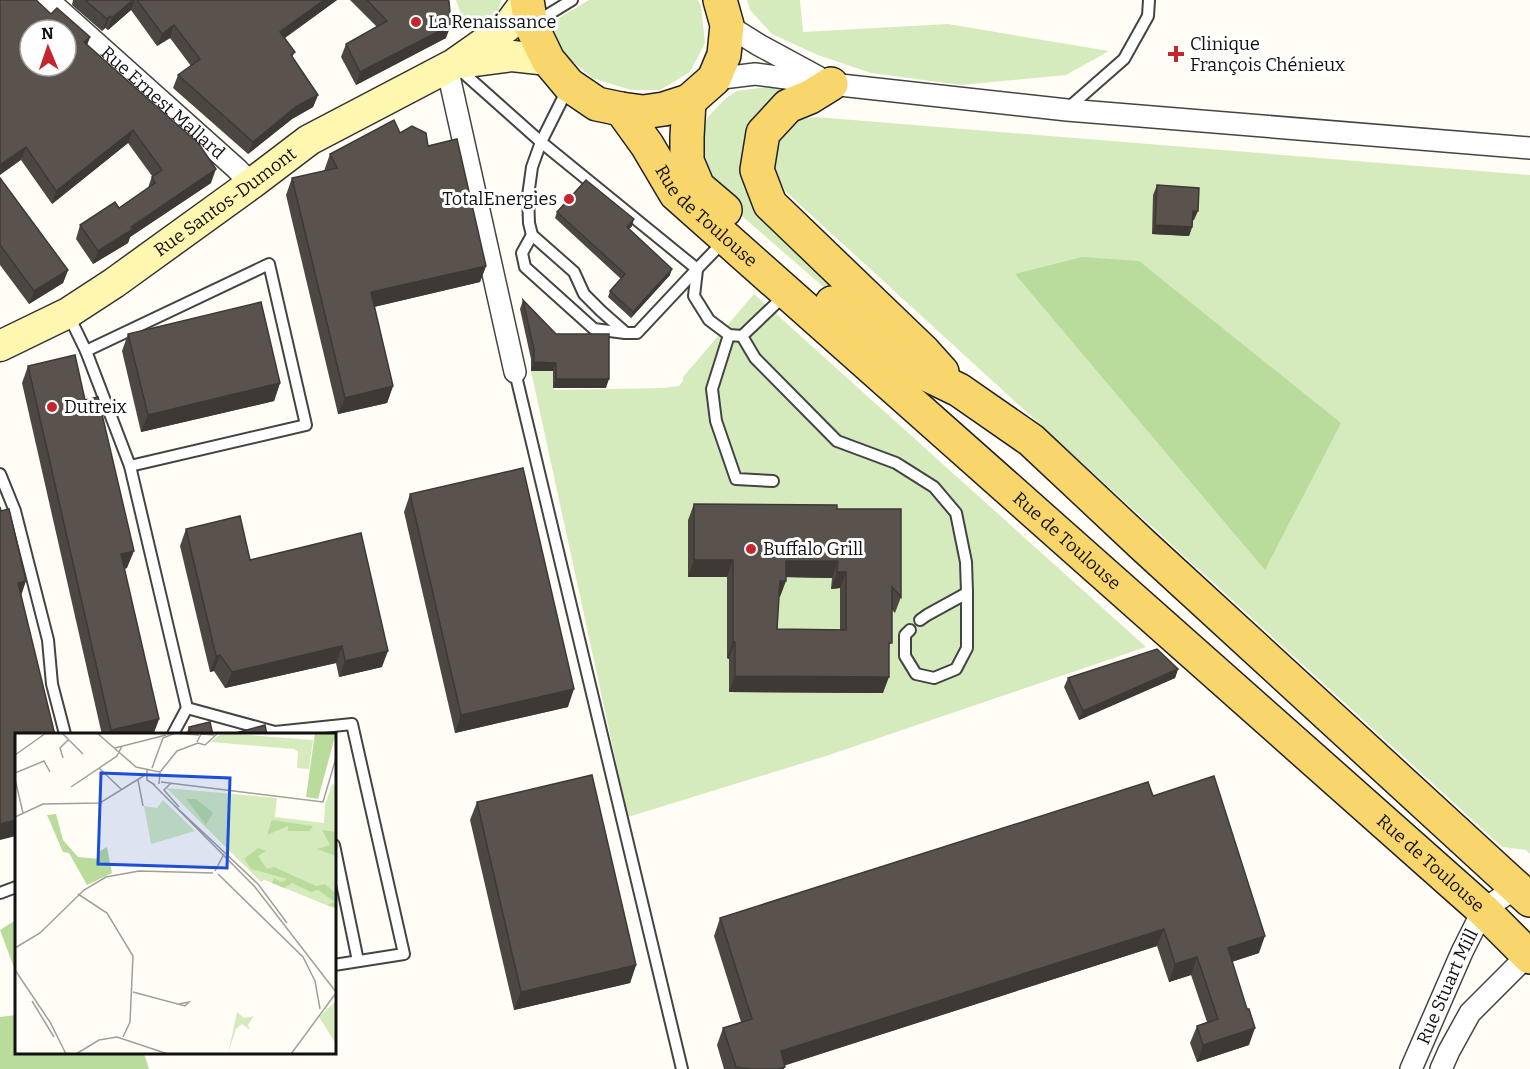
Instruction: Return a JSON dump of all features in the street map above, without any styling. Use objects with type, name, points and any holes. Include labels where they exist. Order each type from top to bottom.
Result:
[{"type":"main road","points":[[524,18],[548,60],[569,85],[597,104],[643,112],[664,109],[689,101],[714,79],[724,55],[724,13]]},
{"type":"main road","points":[[831,84],[810,97],[788,106],[763,133],[757,170],[770,204],[924,352],[959,390]]},
{"type":"main road","name":"Rue de Toulouse","points":[[689,101],[687,160],[698,187],[902,362],[959,390],[1031,440],[1523,893]]},
{"type":"main road","name":"Rue de Toulouse","points":[[621,110],[647,146],[676,194],[1529,953]]},
{"type":"street","name":"Rue Ernest Mallard","points":[[48,0],[251,184]]},
{"type":"street","points":[[724,13],[759,45],[831,84]]},
{"type":"street","name":"Rue Santos-Dumont","points":[[0,346],[68,313],[114,283],[309,140],[450,65],[508,26],[524,18]]},
{"type":"street","name":"Rue Santos-Dumont","points":[[450,65],[512,56],[548,60]]},
{"type":"street","points":[[450,65],[515,372]]},
{"type":"street","points":[[714,79],[755,74],[1067,110],[1530,148]]},
{"type":"street","name":"Rue Stuart Mill","points":[[1411,1069],[1462,952],[1483,910],[1523,893]]},
{"type":"street","name":"Rue Stuart Mill","points":[[1441,1069],[1470,1013],[1529,953]]},
{"type":"lane","points":[[524,18],[572,0]]},
{"type":"lane","points":[[1067,110],[1124,59],[1148,16],[1149,0]]},
{"type":"lane","points":[[450,65],[697,269]]},
{"type":"lane","points":[[569,85],[541,141],[532,167],[528,196],[529,223],[532,235],[574,272],[584,294],[626,333]]},
{"type":"lane","points":[[532,235],[522,253],[525,267],[594,329],[626,333],[637,333],[727,238]]},
{"type":"lane","points":[[86,351],[269,264],[306,425],[130,466]]},
{"type":"lane","points":[[697,269],[694,296],[709,320],[729,335],[742,336],[788,293]]},
{"type":"lane","points":[[68,313],[86,351],[130,466],[187,708],[174,733]]},
{"type":"lane","points":[[729,335],[712,389],[716,421],[736,479],[773,480]]},
{"type":"lane","points":[[742,336],[755,358],[837,441],[896,463],[934,487],[956,513],[966,562],[967,593],[967,648],[956,669],[934,678],[916,674],[905,656],[905,635],[910,630]]},
{"type":"lane","points":[[515,372],[682,1069]]},
{"type":"lane","points":[[0,474],[15,511],[48,640],[52,684],[64,733]]},
{"type":"lane","points":[[921,620],[967,593]]},
{"type":"lane","points":[[187,708],[272,733]]},
{"type":"lane","points":[[294,733],[312,732],[352,724],[404,954],[336,965]]},
{"type":"lane","points":[[336,854],[358,961]]},
{"type":"lane","points":[[0,893],[15,887]]},
{"type":"green space","points":[[456,0],[501,1],[498,13],[467,31]]},
{"type":"green space","points":[[589,0],[698,0],[701,6],[705,43],[690,72],[660,90],[631,90],[592,78],[564,54],[549,24]]},
{"type":"green space","points":[[747,0],[800,0],[803,32],[948,24],[1109,51],[1066,75],[961,85],[871,73],[818,55],[772,34],[750,10]]},
{"type":"green space","points":[[772,86],[779,89],[746,166],[880,336],[720,197],[701,171],[699,147],[707,118],[726,98],[737,91]]},
{"type":"green space","points":[[816,117],[1530,175],[1530,854],[1526,850],[1502,847],[785,191],[774,166],[776,146],[787,130],[800,119]]},
{"type":"green space","points":[[1082,257],[1139,261],[1341,423],[1265,570],[1015,274]]},
{"type":"green space","points":[[754,294],[1146,647],[826,756],[628,817],[531,371],[553,371],[554,390],[679,386],[683,377]]},
{"type":"green space","points":[[15,921],[15,970],[0,930]]},
{"type":"green space","points":[[15,1015],[15,1054],[144,1054],[149,1069],[0,1069],[0,1017]]},
{"type":"building","points":[[0,0],[36,0],[51,14],[57,8],[68,18],[18,18],[18,78],[78,78],[78,26],[90,37],[84,42],[199,144],[216,169],[131,227],[133,229],[98,251],[80,225],[115,202],[119,208],[155,183],[152,177],[162,170],[133,130],[56,191],[26,147],[0,165]]},
{"type":"building","points":[[85,0],[133,0],[112,18],[110,16],[107,19]]},
{"type":"building","points":[[137,0],[324,0],[280,32],[295,52],[291,55],[318,95],[297,106],[253,142],[178,75],[200,59],[174,25],[162,34]]},
{"type":"building","points":[[367,0],[448,0],[451,25],[360,72],[346,44],[387,21]]},
{"type":"building","points":[[394,120],[400,133],[412,126],[426,133],[428,146],[457,139],[486,266],[371,292],[393,386],[345,398],[292,178],[337,168],[330,154]]},
{"type":"building","points":[[0,178],[68,270],[34,291],[0,245]]},
{"type":"building","points":[[586,180],[634,219],[627,227],[672,269],[633,312],[610,291],[625,274],[557,212]]},
{"type":"building","points":[[1157,185],[1199,188],[1198,211],[1193,211],[1192,227],[1155,225]]},
{"type":"building","points":[[523,300],[556,334],[609,334],[609,379],[556,379],[556,363],[534,362],[534,350]]},
{"type":"building","points":[[261,302],[280,383],[148,415],[128,334]]},
{"type":"building","points":[[75,355],[85,400],[98,397],[134,551],[121,554],[159,719],[111,730],[28,366]]},
{"type":"building","points":[[523,468],[574,689],[461,715],[410,494]]},
{"type":"building","points":[[694,504],[837,505],[837,509],[901,509],[901,597],[892,587],[892,643],[889,643],[889,677],[735,676],[733,560],[694,560]],"holes":[[[786,561],[838,561],[837,572],[846,572],[846,630],[777,629],[780,581],[786,581]]]},
{"type":"building","points":[[0,507],[1,511],[9,509],[26,581],[18,583],[55,733],[15,733],[15,820],[0,824]]},
{"type":"building","points":[[240,516],[250,560],[361,533],[388,651],[345,661],[342,646],[232,672],[220,655],[216,656],[186,529]]},
{"type":"building","points":[[1157,649],[1178,669],[1083,711],[1068,678]]},
{"type":"building","points":[[210,722],[213,733],[190,733],[189,727]]},
{"type":"building","points":[[265,725],[267,733],[235,733]]},
{"type":"building","points":[[592,775],[636,965],[521,992],[477,802]]},
{"type":"building","points":[[1214,776],[1265,936],[1228,948],[1255,1028],[1203,1045],[1197,1026],[1218,1019],[1197,957],[1175,964],[1164,929],[781,1051],[785,1067],[750,1069],[736,1067],[723,1028],[752,1019],[720,918],[1148,782],[1153,796]]},
{"type":"place","name":"La Renaissance","points":[[416,22]]},
{"type":"place","name":"Clinique François Chénieux","points":[[1176,54]]},
{"type":"place","name":"TotalEnergies","points":[[569,199]]},
{"type":"place","name":"Dutreix","points":[[52,407]]},
{"type":"place","name":"Buffalo Grill","points":[[751,549]]}]
